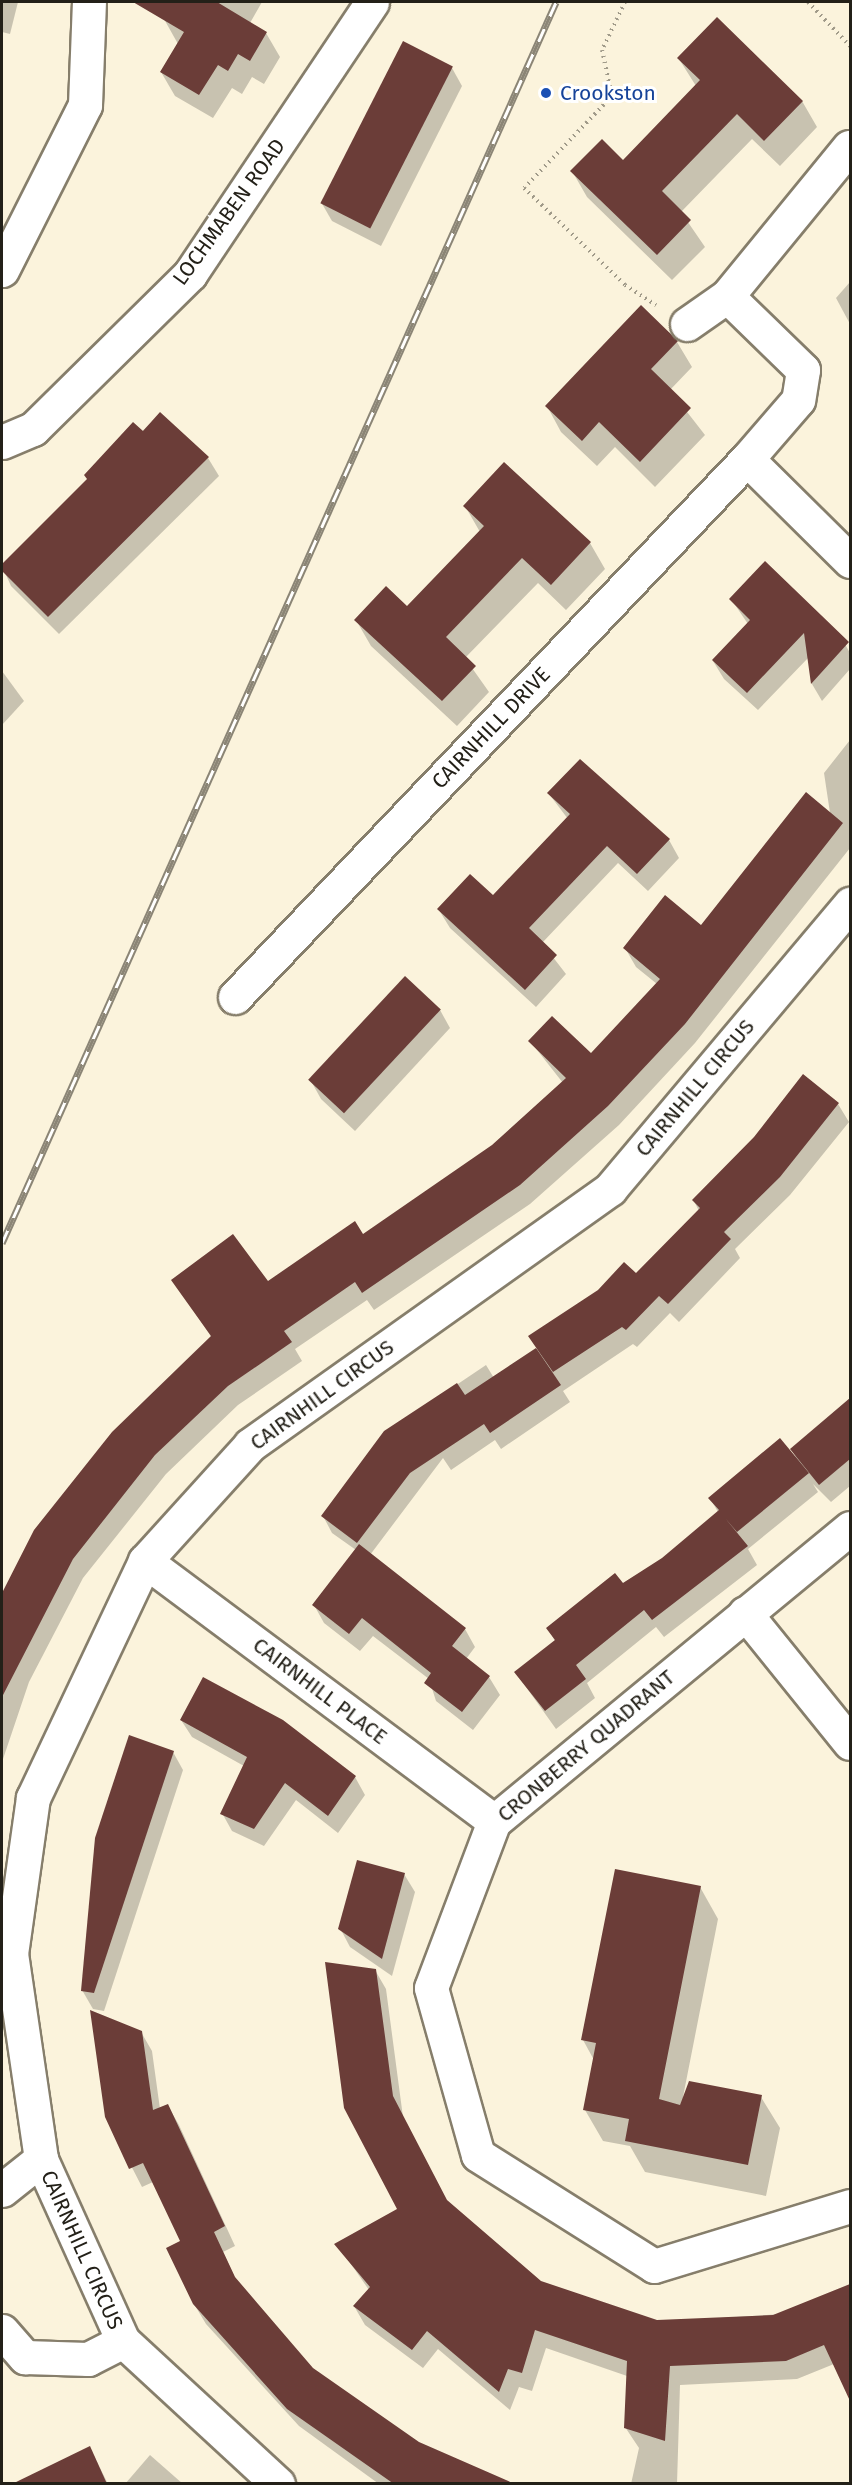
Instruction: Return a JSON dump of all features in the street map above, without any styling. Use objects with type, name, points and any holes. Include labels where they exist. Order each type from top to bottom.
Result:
[{"type":"street","points":[[2,270],[85,105],[89,2]]},
{"type":"street","name":"LOCHMABEN ROAD","points":[[2,442],[33,429],[190,274],[372,2]]},
{"type":"street","points":[[687,324],[727,296],[849,147]]},
{"type":"street","name":"CAIRNHILL DRIVE","points":[[235,997],[747,459],[798,400],[803,369],[727,296]]},
{"type":"street","points":[[747,459],[850,561]]},
{"type":"street","name":"CAIRNHILL CIRCUS","points":[[278,2484],[123,2341],[41,2159],[11,1954],[33,1798],[145,1561],[250,1445],[610,1190],[850,904]]},
{"type":"street","name":"CRONBERRY QUADRANT","points":[[850,1528],[494,1821],[431,1988],[478,2155],[654,2266],[850,2206]]},
{"type":"street","name":"CAIRNHILL PLACE","points":[[145,1561],[494,1821]]},
{"type":"street","points":[[745,1613],[850,1743]]},
{"type":"street","name":"CAIRNHILL CIRCUS","points":[[2,2190],[41,2159]]},
{"type":"street","name":"CAIRNHILL CIRCUS","points":[[2,2331],[26,2357],[88,2359],[123,2341]]},
{"type":"path","points":[[625,2],[602,50],[612,96],[524,188],[625,285],[687,324]]},
{"type":"path","points":[[808,2],[850,46]]},
{"type":"building","points":[[133,2],[217,2],[267,32],[250,61],[238,54],[228,71],[218,65],[199,95],[160,72],[184,32]]},
{"type":"building","points":[[717,17],[803,101],[764,141],[737,114],[662,191],[691,220],[657,255],[570,171],[602,139],[623,160],[700,80],[677,58]]},
{"type":"building","points":[[403,41],[453,66],[370,229],[320,203]]},
{"type":"building","points":[[641,305],[678,341],[651,369],[691,408],[640,462],[599,422],[582,441],[545,406]]},
{"type":"building","points":[[160,412],[209,457],[48,617],[2,571],[2,564],[87,479],[84,475],[133,422],[143,431]]},
{"type":"building","points":[[504,462],[591,542],[551,585],[522,558],[446,637],[476,666],[442,701],[354,620],[386,586],[407,606],[484,526],[463,506]]},
{"type":"building","points":[[765,561],[849,642],[811,684],[804,633],[747,693],[712,660],[750,620],[729,599]]},
{"type":"building","points":[[580,759],[670,839],[637,874],[607,846],[529,928],[557,955],[525,990],[437,909],[470,874],[493,895],[570,814],[547,793]]},
{"type":"building","points":[[806,792],[843,823],[685,1024],[608,1106],[520,1185],[362,1293],[355,1282],[284,1331],[292,1342],[228,1386],[155,1455],[73,1559],[2,1697],[2,1593],[34,1530],[112,1432],[211,1336],[171,1280],[233,1234],[268,1281],[355,1221],[363,1234],[492,1145],[566,1078],[528,1041],[552,1016],[591,1053],[660,979],[623,948],[665,895],[701,925]]},
{"type":"building","points":[[405,976],[441,1009],[344,1113],[308,1080]]},
{"type":"building","points":[[803,1074],[839,1103],[780,1177],[724,1232],[731,1239],[668,1304],[659,1296],[626,1330],[622,1327],[553,1372],[528,1336],[598,1290],[624,1262],[636,1273],[700,1208],[692,1200],[754,1137]]},
{"type":"building","points":[[536,1348],[561,1385],[490,1433],[484,1424],[410,1473],[357,1543],[321,1516],[384,1431],[457,1383],[465,1395]]},
{"type":"building","points":[[850,1398],[850,1459],[819,1485],[790,1449]]},
{"type":"building","points":[[780,1438],[809,1473],[737,1532],[725,1518],[748,1546],[652,1620],[644,1610],[576,1665],[586,1679],[545,1711],[514,1672],[555,1640],[546,1628],[615,1573],[623,1583],[662,1558],[719,1510],[708,1498]]},
{"type":"building","points":[[359,1544],[466,1628],[452,1646],[490,1676],[462,1712],[424,1683],[431,1673],[362,1618],[349,1634],[312,1605]]},
{"type":"building","points":[[203,1677],[283,1720],[356,1776],[328,1816],[285,1783],[254,1829],[220,1814],[247,1757],[180,1720]]},
{"type":"building","points":[[129,1735],[174,1751],[94,1993],[81,1991],[95,1838]]},
{"type":"building","points":[[357,1860],[405,1873],[382,1959],[338,1929]]},
{"type":"building","points":[[615,1869],[701,1886],[659,2099],[680,2105],[689,2081],[762,2095],[748,2165],[625,2141],[629,2119],[583,2110],[596,2043],[581,2040]]},
{"type":"building","points":[[325,1962],[376,1969],[393,2096],[447,2200],[541,2281],[657,2320],[773,2315],[850,2284],[850,2401],[824,2345],[786,2361],[670,2366],[665,2441],[624,2428],[627,2361],[535,2330],[522,2373],[508,2369],[499,2392],[427,2331],[412,2350],[353,2306],[370,2287],[334,2244],[397,2209],[344,2108]]},
{"type":"building","points":[[90,2010],[142,2031],[153,2110],[168,2104],[225,2226],[214,2232],[235,2277],[313,2368],[419,2442],[515,2484],[394,2484],[287,2409],[193,2304],[166,2248],[180,2241],[143,2163],[129,2169],[105,2117]]},
{"type":"building","points":[[90,2446],[107,2484],[12,2484]]},
{"type":"railway","points":[[2,1243],[556,2]]},
{"type":"place","name":"Crookston","points":[[546,93]]}]
